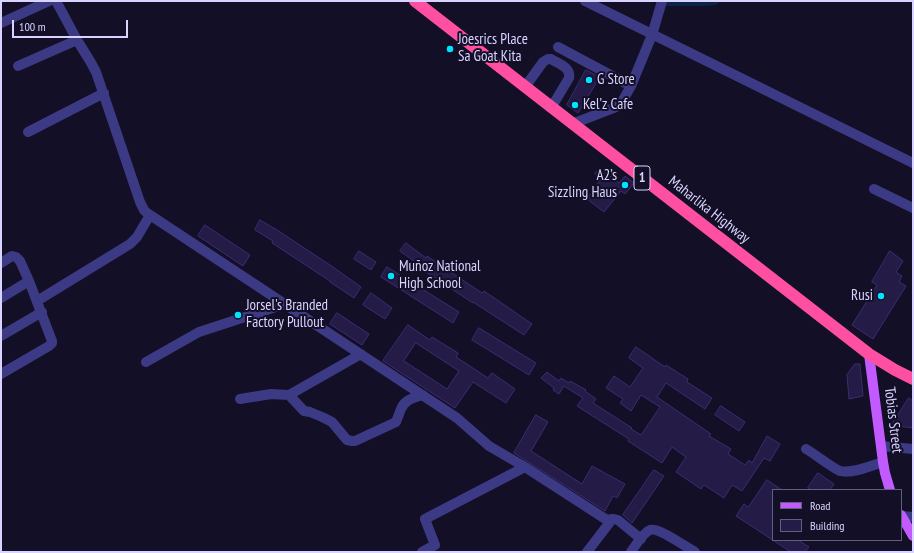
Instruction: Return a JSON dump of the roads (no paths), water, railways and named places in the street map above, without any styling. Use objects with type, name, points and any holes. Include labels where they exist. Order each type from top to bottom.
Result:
[{"type":"highway","name":"Maharlika Highway","points":[[415,1],[869,354],[913,379]]},
{"type":"main road","name":"Tobias Street","points":[[869,354],[883,462],[890,489]]},
{"type":"main road","points":[[902,517],[913,536]]},
{"type":"street","points":[[1,23],[49,1]]},
{"type":"street","points":[[56,1],[93,67],[104,93],[144,210],[457,418],[489,446],[525,467],[610,522]]},
{"type":"street","points":[[585,1],[913,163]]},
{"type":"street","points":[[572,124],[621,104],[652,35],[662,1]]},
{"type":"street","points":[[18,66],[77,40]]},
{"type":"street","points":[[558,47],[630,86]]},
{"type":"street","points":[[525,87],[543,62],[548,58],[568,69],[570,75],[569,78],[551,108]]},
{"type":"street","points":[[28,132],[104,93]]},
{"type":"street","points":[[874,189],[913,208]]},
{"type":"street","points":[[37,301],[130,244],[138,237],[150,215]]},
{"type":"street","points":[[1,262],[12,256],[15,256],[20,261],[52,339],[51,344],[1,374]]},
{"type":"street","points":[[1,298],[29,281]]},
{"type":"street","points":[[146,362],[199,332],[285,304]]},
{"type":"street","points":[[1,336],[42,312]]},
{"type":"street","points":[[240,399],[271,394],[288,395],[361,354]]},
{"type":"street","points":[[288,395],[304,411],[322,416],[332,422],[347,440],[355,441],[396,422],[401,408],[406,401],[423,395]]},
{"type":"street","points":[[881,446],[913,449]]},
{"type":"street","points":[[806,449],[836,469],[843,471],[860,469],[883,462]]},
{"type":"street","points":[[422,552],[435,545],[425,519],[525,467]]},
{"type":"street","points":[[902,515],[913,517]]},
{"type":"street","points":[[587,552],[611,519],[618,520],[641,539]]},
{"type":"street","points":[[631,552],[648,531],[652,529],[658,530],[695,552]]},
{"type":"waterway","points":[[668,2],[715,1]]},
{"type":"place","name":"Joesrics Place Sa Goat Kita","points":[[450,49]]},
{"type":"place","name":"G Store","points":[[589,80]]},
{"type":"place","name":"Kel’z Cafe","points":[[575,105]]},
{"type":"place","name":"A2’s Sizzling Haus","points":[[625,185]]},
{"type":"place","name":"Muñoz National High School","points":[[391,276]]},
{"type":"place","name":"Rusi","points":[[881,296]]},
{"type":"place","name":"Jorsel's Branded Factory Pullout","points":[[238,315]]}]
